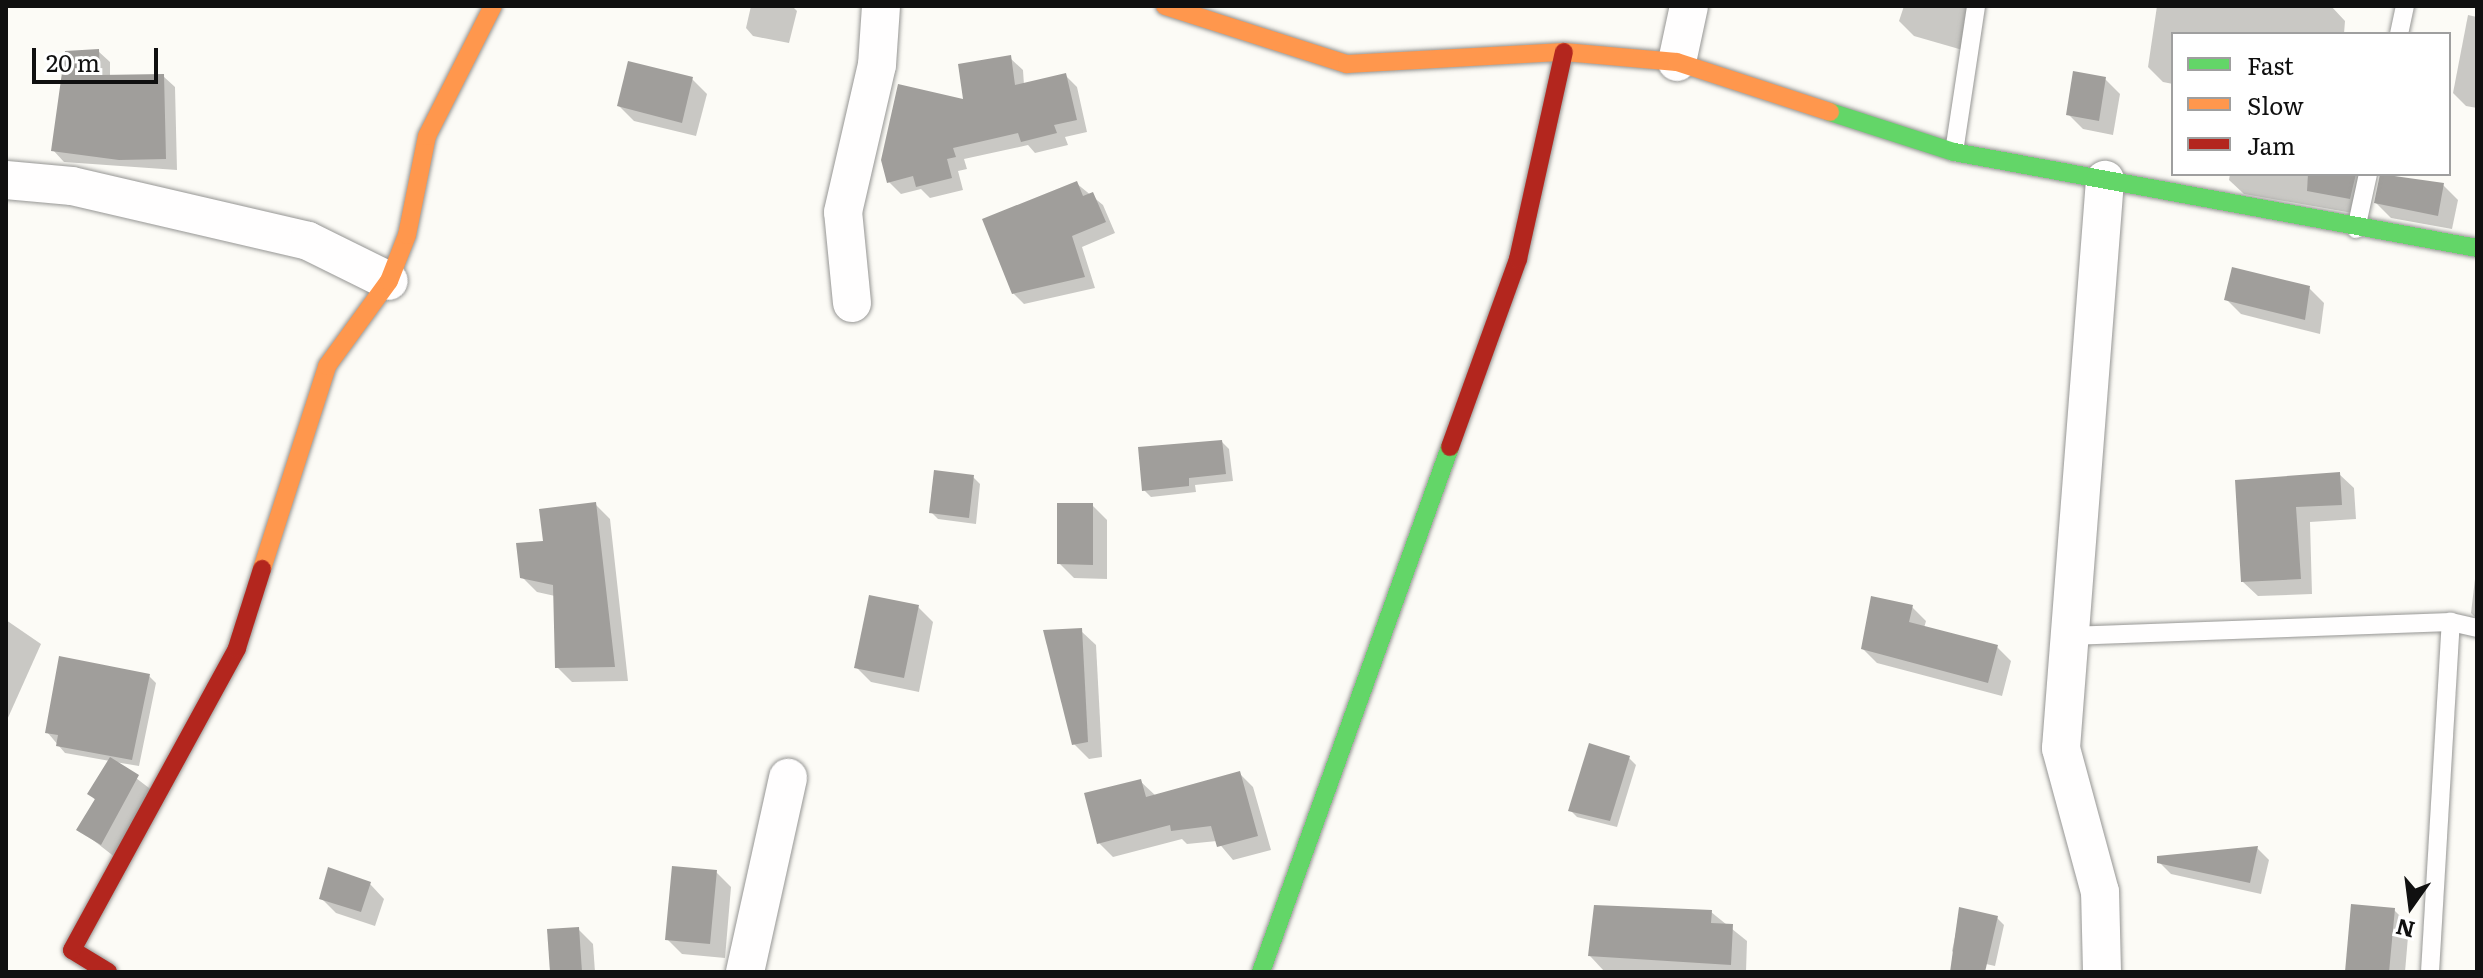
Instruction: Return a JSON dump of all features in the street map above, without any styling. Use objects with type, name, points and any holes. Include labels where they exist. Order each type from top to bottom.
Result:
[{"type":"street","points":[[108,972],[72,950],[237,648],[327,366],[389,281],[407,235],[427,136],[493,6]]},
{"type":"street","points":[[852,303],[843,212],[877,65],[881,6]]},
{"type":"street","points":[[1677,62],[1689,6]]},
{"type":"street","points":[[1176,7],[1347,64],[1564,52],[1677,62],[1954,152],[2356,229],[2477,248]]},
{"type":"street","points":[[1261,972],[1518,259],[1564,52]]},
{"type":"street","points":[[6,180],[72,186],[308,241],[389,281]]},
{"type":"street","points":[[2102,972],[2100,892],[2061,748],[2105,180]]},
{"type":"street","points":[[745,972],[788,778]]},
{"type":"lane","points":[[1954,152],[1976,6]]},
{"type":"lane","points":[[2399,32],[2405,6]]},
{"type":"lane","points":[[2356,229],[2368,176]]},
{"type":"lane","points":[[2430,972],[2451,622]]},
{"type":"lane","points":[[2069,636],[2451,622],[2477,628]]},
{"type":"building","points":[[99,49],[100,75],[164,74],[166,159],[119,160],[51,151],[65,51]]},
{"type":"building","points":[[1011,55],[1015,85],[1066,73],[1077,120],[1054,125],[1057,133],[1021,142],[1018,133],[953,148],[956,157],[947,159],[952,178],[916,187],[913,176],[887,183],[881,160],[898,84],[963,99],[958,64]]},
{"type":"building","points":[[628,61],[693,77],[682,123],[617,106]]},
{"type":"building","points":[[2073,71],[2106,77],[2099,121],[2066,115]]},
{"type":"building","points":[[2308,176],[2356,176],[2350,199],[2307,191]]},
{"type":"building","points":[[2380,176],[2444,183],[2438,216],[2374,203]]},
{"type":"building","points":[[1077,181],[1083,196],[1093,192],[1106,222],[1072,236],[1085,277],[1012,294],[982,219]]},
{"type":"building","points":[[2232,267],[2310,286],[2305,320],[2224,300]]},
{"type":"building","points":[[1222,440],[1226,474],[1189,478],[1189,486],[1142,491],[1138,447]]},
{"type":"building","points":[[934,470],[974,475],[969,518],[929,513]]},
{"type":"building","points":[[2340,472],[2342,505],[2296,507],[2301,579],[2241,582],[2235,480]]},
{"type":"building","points":[[596,502],[615,667],[555,668],[553,585],[520,578],[516,543],[543,541],[539,509]]},
{"type":"building","points":[[1057,503],[1093,503],[1093,565],[1057,564]]},
{"type":"building","points":[[869,595],[919,605],[904,678],[854,668]]},
{"type":"building","points":[[1871,596],[1913,605],[1909,622],[1998,645],[1988,683],[1861,649]]},
{"type":"building","points":[[1082,628],[1088,742],[1072,745],[1043,630]]},
{"type":"building","points":[[59,656],[150,674],[132,760],[56,746],[58,735],[45,733]]},
{"type":"building","points":[[1589,743],[1630,756],[1610,821],[1568,811]]},
{"type":"building","points":[[110,757],[139,775],[101,845],[76,830],[95,799],[87,794]]},
{"type":"building","points":[[1240,771],[1258,836],[1217,847],[1211,826],[1171,831],[1170,825],[1097,844],[1084,793],[1141,779],[1146,797]]},
{"type":"building","points":[[2258,846],[2250,883],[2157,863],[2157,856]]},
{"type":"building","points":[[672,866],[717,870],[710,944],[665,940]]},
{"type":"building","points":[[328,867],[371,882],[361,912],[319,899]]},
{"type":"building","points":[[2351,904],[2395,908],[2389,972],[2345,972]]},
{"type":"building","points":[[1594,905],[1712,910],[1711,923],[1733,924],[1731,965],[1588,956]]},
{"type":"building","points":[[1959,907],[1998,916],[1985,972],[1950,972]]},
{"type":"building","points":[[579,927],[582,972],[550,972],[547,929]]},
{"type":"traffic: fast","points":[[1830,112],[1954,152],[2477,248]]},
{"type":"traffic: fast","points":[[1261,972],[1450,447]]},
{"type":"traffic: slow","points":[[262,569],[327,366],[389,281],[407,235],[427,136],[493,6]]},
{"type":"traffic: slow","points":[[1165,6],[1347,64],[1564,52],[1677,62],[1830,112]]},
{"type":"traffic: jam","points":[[1450,447],[1518,259],[1564,52]]},
{"type":"traffic: jam","points":[[108,972],[72,950],[237,648],[262,569]]}]
